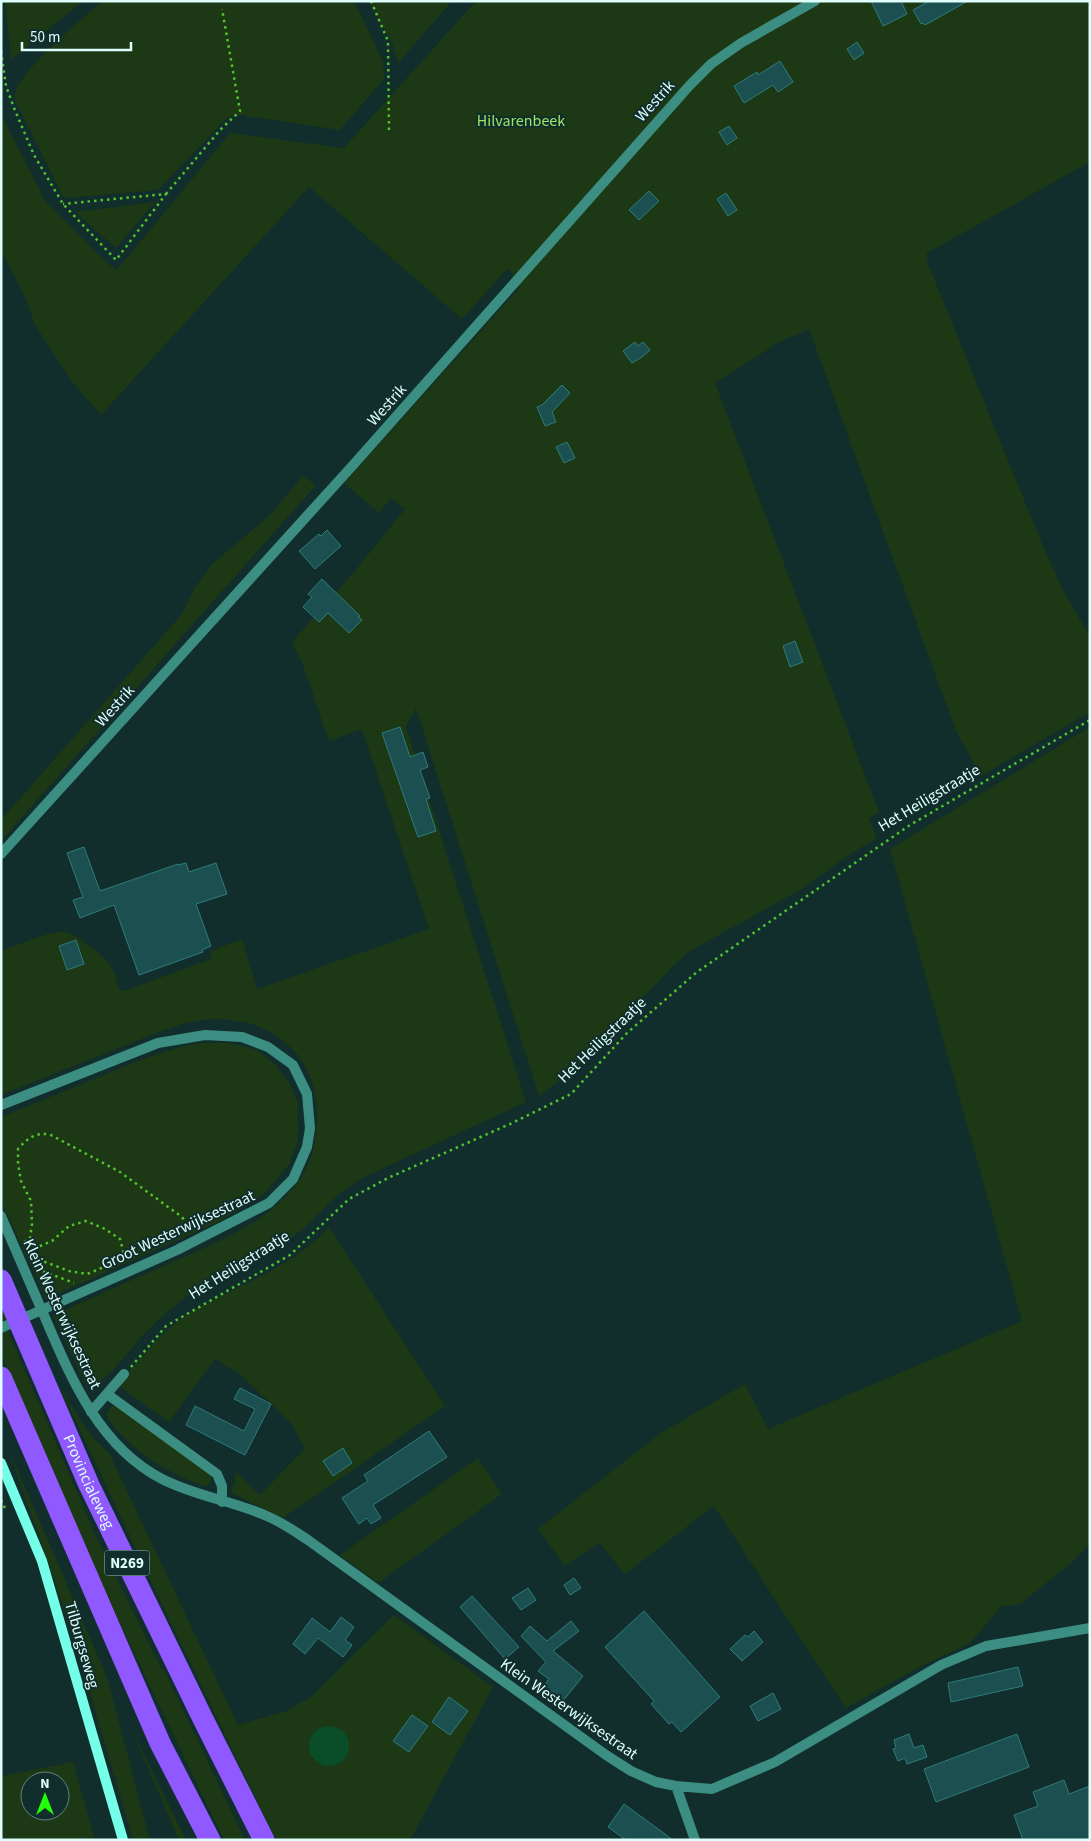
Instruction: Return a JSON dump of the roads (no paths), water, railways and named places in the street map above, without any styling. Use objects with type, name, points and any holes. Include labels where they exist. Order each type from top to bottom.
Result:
[{"type":"highway","name":"Provincialeweg","points":[[1,1280],[89,1485],[264,1840]]},
{"type":"highway","name":"N269","points":[[1,1377],[160,1743],[210,1840]]},
{"type":"street","name":"Westrik","points":[[1,854],[380,435],[710,64],[742,43],[815,1]]},
{"type":"street","name":"Groot Westerwijksestraat","points":[[1,1105],[158,1043],[205,1034],[242,1037],[268,1047],[293,1065],[307,1094],[310,1128],[307,1148],[293,1179],[269,1203],[196,1240],[1,1328]]},
{"type":"street","name":"Klein Westerwijksestraat","points":[[1,1216],[72,1380],[92,1412],[117,1445],[132,1459],[160,1478],[187,1491],[269,1516],[283,1524],[308,1540],[606,1755],[631,1771],[656,1782],[712,1789],[776,1762],[941,1665],[986,1646],[1090,1628]]},
{"type":"street","points":[[92,1412],[124,1374]]},
{"type":"street","name":"Klein Westerwijksestraat","points":[[107,1394],[216,1474],[222,1486],[222,1502]]},
{"type":"street","name":"Tilburgseweg","points":[[1,1462],[42,1560],[123,1840]]},
{"type":"street","points":[[676,1786],[695,1840]]},
{"type":"park label","name":"Hilvarenbeek","points":[[521,121]]}]
